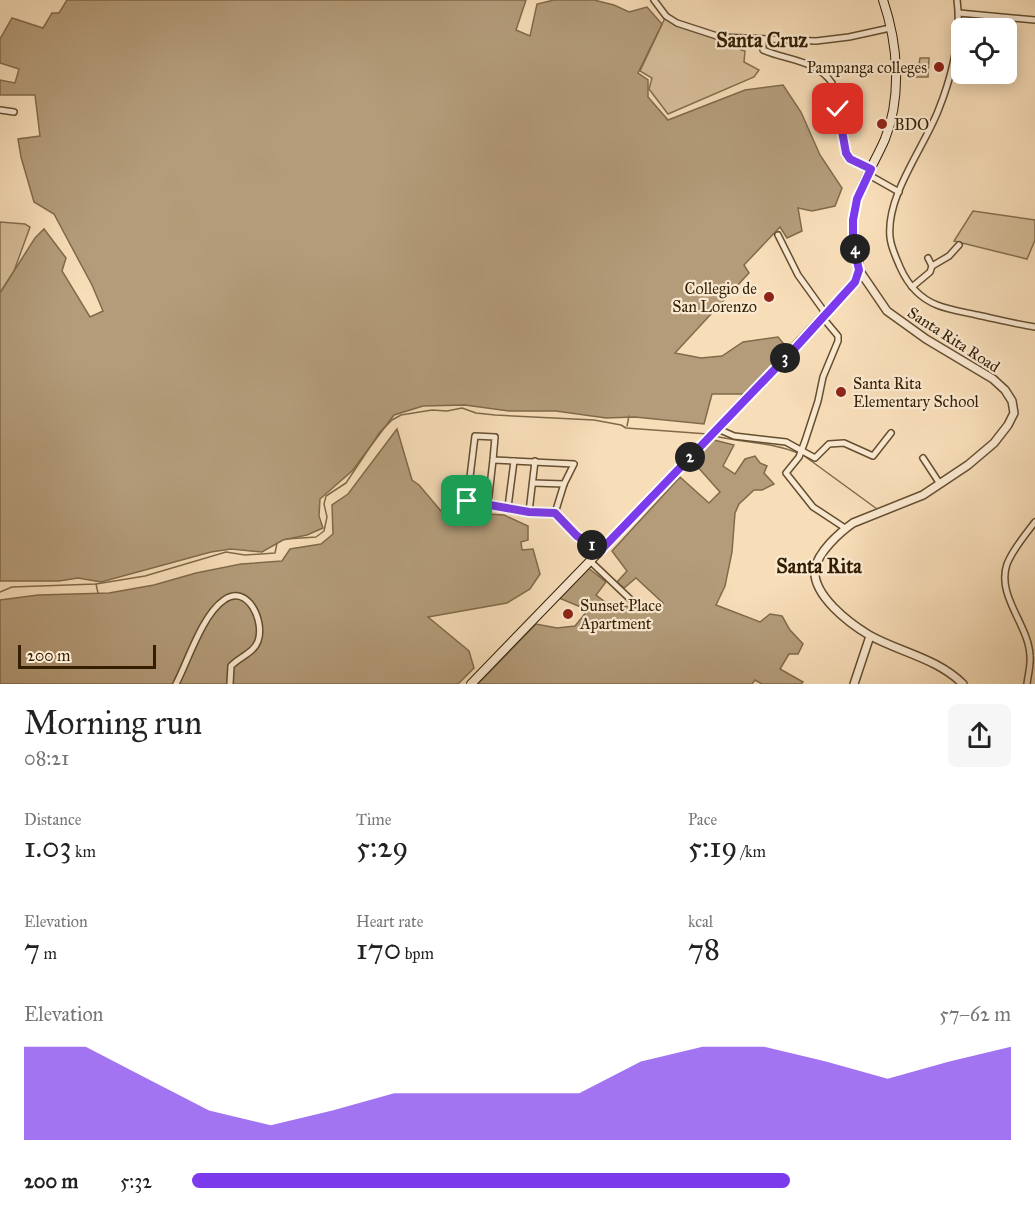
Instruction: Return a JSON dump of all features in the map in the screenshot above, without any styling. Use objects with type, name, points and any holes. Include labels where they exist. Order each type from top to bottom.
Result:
[{"type":"main road","points":[[471,684],[717,430],[855,282],[859,270],[853,243],[853,220],[857,199],[885,138],[896,96],[896,69],[883,0]]},
{"type":"street","points":[[654,0],[666,16],[720,37],[816,41],[890,28]]},
{"type":"street","points":[[957,0],[959,13],[955,55],[938,112],[898,192],[890,217],[893,252],[905,279],[918,294],[938,306],[1035,327]]},
{"type":"street","points":[[959,13],[1035,20]]},
{"type":"street","points":[[763,39],[763,51],[818,68],[826,75],[832,83],[846,153],[850,159],[898,192]]},
{"type":"street","points":[[0,110],[14,112]]},
{"type":"street","points":[[778,235],[798,275],[838,336],[838,342],[823,377],[818,401],[800,454],[786,473],[813,507],[845,528]]},
{"type":"street","points":[[912,287],[930,272],[932,266],[949,256],[959,245]]},
{"type":"street","points":[[928,258],[932,266]]},
{"type":"street","name":"Santa Rita Road","points":[[859,270],[882,304],[895,318],[993,379],[1005,390],[1012,401],[1014,413],[994,443],[968,465],[923,495],[845,528],[821,554],[815,567],[815,577],[821,592],[851,624],[870,636],[922,658],[963,684]]},
{"type":"street","points":[[488,504],[497,428]]},
{"type":"street","points":[[717,430],[734,436],[786,442],[800,454],[815,458],[829,444],[844,443],[858,447],[873,456],[891,433]]},
{"type":"street","points":[[495,437],[475,436],[467,501],[529,512],[555,513],[577,536],[601,550]]},
{"type":"street","points":[[923,458],[940,484]]},
{"type":"street","points":[[493,460],[574,464],[564,484],[555,513]]},
{"type":"street","points":[[508,507],[514,461]]},
{"type":"street","points":[[529,512],[535,461]]},
{"type":"street","points":[[533,483],[564,484]]},
{"type":"street","points":[[1027,684],[1030,656],[1023,627],[1005,586],[1005,575],[1014,551],[1035,522]]},
{"type":"street","points":[[590,561],[630,599]]},
{"type":"street","points":[[176,684],[195,641],[220,604],[229,597],[240,597],[255,610],[258,617],[259,636],[254,648],[234,663],[230,683]]},
{"type":"street","points":[[854,684],[870,636]]},
{"type":"shaded area","points":[[67,0],[526,0],[516,30],[530,36],[537,4],[554,0],[594,0],[629,12],[647,7],[662,24],[638,73],[648,80],[648,97],[668,120],[745,90],[783,85],[801,112],[820,155],[842,188],[835,206],[812,211],[798,208],[802,231],[787,238],[780,227],[744,265],[749,273],[675,353],[701,358],[722,356],[743,342],[778,337],[788,349],[745,394],[712,394],[704,424],[635,417],[606,418],[556,411],[509,411],[465,405],[423,406],[394,415],[352,471],[320,499],[319,516],[323,528],[307,535],[283,540],[262,552],[231,549],[211,552],[101,582],[78,578],[59,581],[0,581],[0,293],[35,238],[44,229],[66,258],[62,271],[90,317],[103,311],[92,285],[54,214],[34,202],[18,139],[40,136],[35,95],[0,95],[0,80],[15,83],[19,69],[0,63],[0,39],[12,18],[43,28],[52,13],[59,13]]},
{"type":"shaded area","points":[[665,18],[684,28],[742,40],[741,50],[745,51],[744,62],[759,70],[754,77],[668,114],[649,89],[652,78],[640,71]]},
{"type":"shaded area","points":[[920,58],[929,58],[928,77],[916,77],[916,72],[911,72],[910,65],[919,64]]},
{"type":"shaded area","points":[[973,211],[1035,220],[1035,240],[1027,259],[954,241]]},
{"type":"shaded area","points":[[0,222],[25,224],[30,227],[14,271],[0,293]]},
{"type":"shaded area","points":[[397,429],[412,480],[441,511],[504,515],[528,526],[528,540],[521,542],[522,550],[533,549],[540,574],[530,589],[507,603],[428,617],[469,651],[474,668],[458,684],[0,684],[0,600],[38,595],[109,593],[154,585],[196,573],[241,564],[282,561],[290,549],[321,544],[333,534],[332,505],[348,494]]},
{"type":"shaded area","points":[[714,440],[734,445],[723,466],[735,474],[745,459],[755,456],[760,463],[767,466],[764,473],[774,484],[762,490],[754,490],[739,504],[735,513],[732,552],[725,586],[716,605],[760,622],[770,614],[782,616],[790,630],[803,644],[798,654],[789,654],[780,669],[803,682],[801,684],[762,684],[755,680],[752,684],[478,684],[536,624],[557,628],[575,626],[588,610],[559,598],[587,567],[606,582],[596,595],[608,604],[647,609],[663,603],[636,578],[624,588],[617,582],[627,571],[612,551],[680,477],[709,503],[720,492],[695,464],[703,450]]},
{"type":"waterway","points":[[286,539],[316,537],[324,531],[327,517],[324,504],[326,496],[346,483],[380,432],[401,415],[462,408],[476,413],[594,420],[626,428],[708,434]]},
{"type":"waterway","points":[[627,426],[629,416]]},
{"type":"waterway","points":[[715,436],[778,447],[798,453]]},
{"type":"waterway","points":[[803,455],[877,509]]},
{"type":"waterway","points":[[0,592],[12,587],[96,584],[145,576],[226,552],[245,555],[275,553],[277,543]]},
{"type":"waterway","points":[[96,584],[98,593]]},
{"type":"place","name":"Pampanga colleges","points":[[939,67]]},
{"type":"place","name":"BDO","points":[[882,124]]},
{"type":"place","name":"Collegio de San Lorenzo","points":[[769,297]]},
{"type":"place","name":"Santa Rita Elementary School","points":[[841,392]]},
{"type":"place","name":"Sunset Place Apartment","points":[[568,614]]},
{"type":"district","name":"Santa Cruz","points":[[762,40]]},
{"type":"district","name":"Santa Rita","points":[[819,566]]},
{"type":"route","points":[[467,501],[529,512],[555,513],[577,536],[601,550],[797,346],[855,282],[859,270],[853,243],[853,220],[857,199],[871,169],[850,159],[846,153],[838,109]]}]
